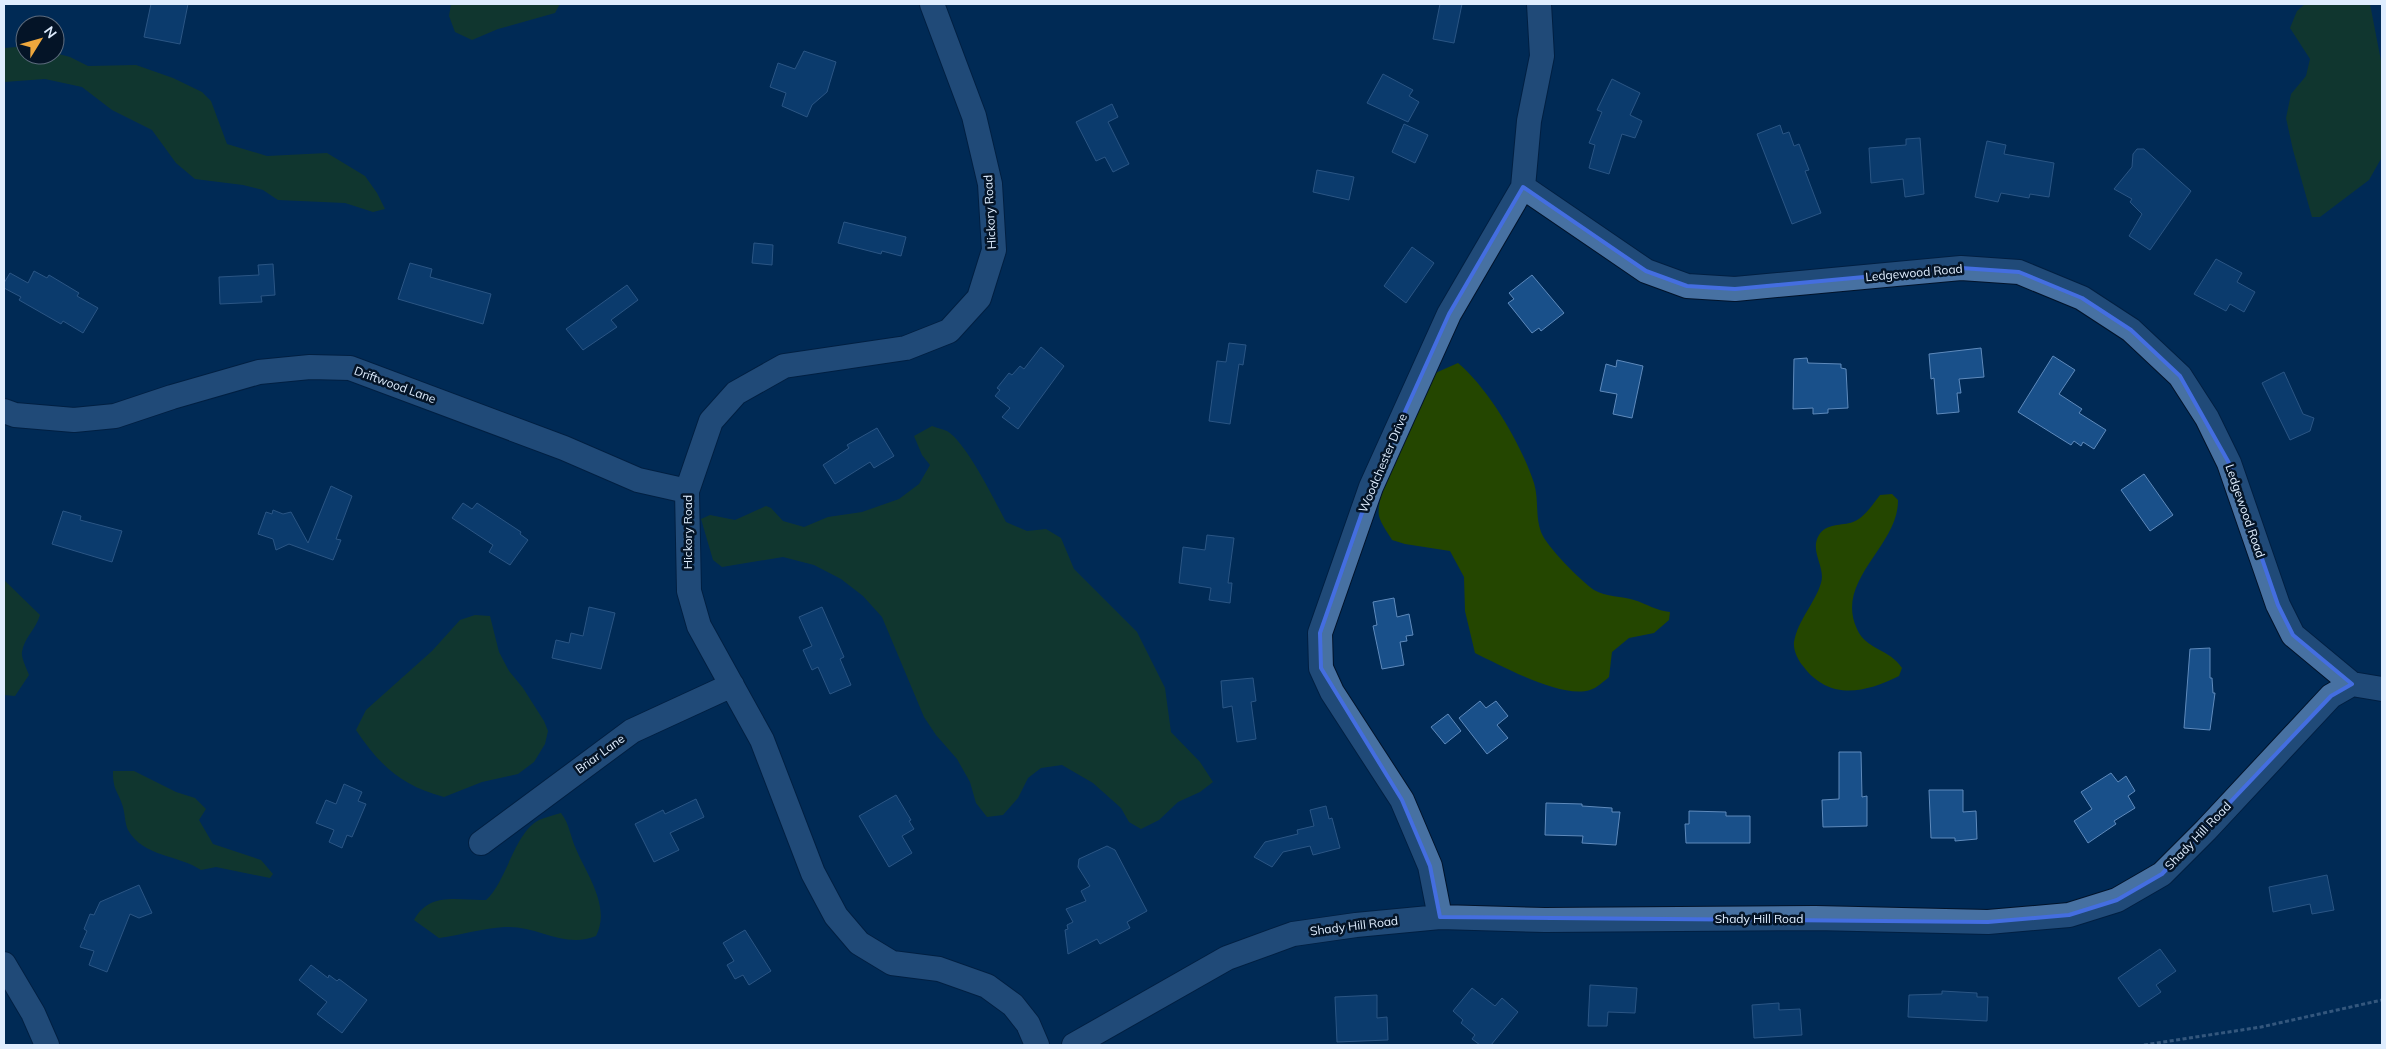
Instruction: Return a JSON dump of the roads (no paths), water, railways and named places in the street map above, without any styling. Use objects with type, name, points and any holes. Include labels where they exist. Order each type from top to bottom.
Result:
[{"type":"street","name":"Hickory Road","points":[[932,4],[974,116],[990,184],[994,250],[979,298],[949,331],[906,348],[784,366],[736,393],[711,421],[688,491],[689,591],[699,626],[762,740],[813,873],[836,916],[858,943],[892,963],[939,969],[987,986],[1013,1005],[1028,1024],[1037,1045]]},
{"type":"street","name":"Woodchester Drive","points":[[1440,917],[1430,866],[1402,800],[1332,692],[1321,668],[1320,633],[1371,487],[1448,314],[1523,187],[1529,121],[1542,56],[1539,4]]},
{"type":"street","name":"Ledgewood Road","points":[[1523,187],[1646,271],[1687,286],[1735,289],[1961,268],[2019,272],[2082,298],[2132,330],[2180,376],[2207,418],[2229,463],[2278,605],[2293,635],[2352,684]]},
{"type":"street","name":"Driftwood Lane","points":[[4,411],[15,415],[74,420],[115,416],[172,397],[259,372],[310,366],[350,368],[564,448],[638,480],[688,491]]},
{"type":"street","name":"Briar Lane","points":[[481,843],[632,731],[732,684]]},
{"type":"street","points":[[2352,684],[2382,689]]},
{"type":"street","name":"Shady Hill Road","points":[[1074,1045],[1227,958],[1293,934],[1440,917],[1545,920],[1815,918],[1988,922],[2069,915],[2117,900],[2162,874],[2206,830],[2331,696],[2352,684]]},
{"type":"street","points":[[4,964],[33,1013],[47,1045]]}]
